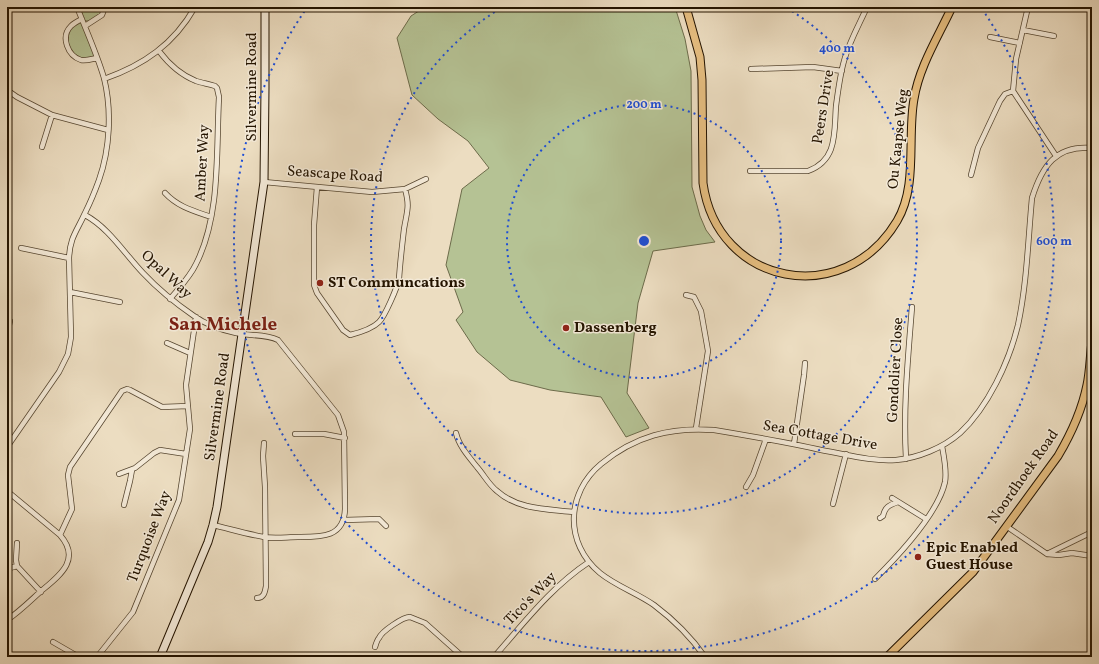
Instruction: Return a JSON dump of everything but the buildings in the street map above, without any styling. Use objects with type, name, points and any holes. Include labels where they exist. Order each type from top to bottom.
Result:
[{"type":"main road","name":"Ou Kaapse Weg","points":[[686,7],[700,57],[702,80],[703,183],[710,212],[726,239],[750,260],[768,269],[779,272],[791,275],[810,276],[839,270],[859,262],[883,242],[898,219],[905,202],[909,182],[912,114],[916,88],[952,7]]},
{"type":"main road","name":"Noordhoek Road","points":[[887,657],[973,572],[1058,456],[1071,432],[1083,403],[1087,385],[1092,342]]},
{"type":"street","points":[[7,447],[59,372],[68,354],[71,337],[69,258],[71,240],[85,215],[100,179],[104,162],[108,130],[108,112],[104,79],[77,7]]},
{"type":"street","points":[[85,26],[102,14],[105,7]]},
{"type":"street","points":[[104,79],[127,70],[159,51],[178,33],[195,7]]},
{"type":"street","name":"Silvermine Road","points":[[160,657],[202,557],[213,526],[264,182],[265,7]]},
{"type":"street","name":"Peers Drive","points":[[750,171],[808,171],[814,169],[826,159],[834,141],[836,106],[842,71],[849,46],[867,7]]},
{"type":"street","points":[[1028,7],[1016,59],[1013,91],[1056,156]]},
{"type":"street","points":[[82,19],[71,26],[68,31],[66,40],[68,50],[80,60],[97,58]]},
{"type":"street","points":[[1023,30],[1054,36]]},
{"type":"street","points":[[990,37],[1020,43]]},
{"type":"street","name":"Amber Way","points":[[159,51],[178,71],[195,80],[217,88],[218,97],[215,196],[208,230],[196,265],[170,299]]},
{"type":"street","points":[[751,69],[813,67],[842,71]]},
{"type":"street","points":[[7,90],[17,97],[52,115],[108,130]]},
{"type":"street","points":[[971,175],[978,148],[1000,101],[1005,94],[1013,91]]},
{"type":"street","points":[[42,147],[52,115]]},
{"type":"street","name":"Sea Cottage Drive","points":[[705,657],[684,630],[670,618],[647,600],[601,574],[589,562],[578,544],[574,524],[576,500],[583,484],[597,468],[630,444],[655,434],[677,430],[696,428],[714,430],[885,460],[906,459],[924,454],[942,446],[960,433],[975,417],[996,383],[1011,347],[1022,303],[1032,198],[1037,182],[1043,171],[1056,156],[1074,148],[1092,148]]},
{"type":"street","name":"Seascape Road","points":[[264,182],[372,192],[405,189],[426,179]]},
{"type":"street","points":[[317,187],[314,225],[315,288],[343,330],[350,335],[374,326],[380,321],[397,287],[404,228],[408,208],[405,189]]},
{"type":"street","points":[[165,193],[174,202],[211,217]]},
{"type":"street","name":"Opal Way","points":[[85,215],[92,218],[106,230],[143,273],[170,299],[196,318],[217,327],[242,334],[275,338],[282,343],[338,415],[343,427],[344,520]]},
{"type":"street","points":[[21,248],[69,258]]},
{"type":"street","points":[[70,292],[120,302]]},
{"type":"street","points":[[686,295],[694,297],[699,304],[708,351],[696,428]]},
{"type":"street","name":"Gondolier Close","points":[[906,459],[906,375],[912,307]]},
{"type":"street","name":"Turquoise Way","points":[[97,657],[130,618],[179,500],[190,429],[186,385],[196,318]]},
{"type":"street","points":[[7,334],[10,321]]},
{"type":"street","points":[[167,344],[190,353]]},
{"type":"street","points":[[794,444],[805,363]]},
{"type":"street","points":[[60,535],[72,509],[68,475],[70,467],[122,391],[126,389],[130,390],[162,407],[188,406]]},
{"type":"street","points":[[456,433],[459,442],[470,458],[494,488],[502,495],[521,505],[574,512]]},
{"type":"street","points":[[295,434],[324,434],[344,438]]},
{"type":"street","points":[[746,487],[753,475],[766,439]]},
{"type":"street","points":[[257,598],[262,597],[265,590],[264,442]]},
{"type":"street","points":[[875,579],[897,557],[926,519],[941,496],[946,474],[942,446]]},
{"type":"street","points":[[119,474],[132,470],[160,450],[186,454]]},
{"type":"street","points":[[833,504],[846,454]]},
{"type":"street","points":[[124,505],[132,470]]},
{"type":"street","points":[[7,491],[60,535],[68,547],[69,559],[58,577],[7,620]]},
{"type":"street","points":[[892,498],[926,519]]},
{"type":"street","points":[[880,518],[883,516],[888,506],[898,502]]},
{"type":"street","points":[[213,526],[265,537],[322,537],[333,533],[344,520],[379,519],[386,526]]},
{"type":"street","points":[[1006,526],[1047,554],[1059,555],[1072,553],[1092,556]]},
{"type":"street","points":[[1047,554],[1092,532]]},
{"type":"street","points":[[17,543],[17,566],[41,592]]},
{"type":"street","name":"Tico's Way","points":[[494,657],[550,593],[589,562]]},
{"type":"street","points":[[7,569],[17,566]]},
{"type":"street","points":[[376,645],[382,634],[404,619],[410,617],[425,623],[463,657]]},
{"type":"street","points":[[53,642],[79,657]]},
{"type":"green space","points":[[79,7],[105,7],[105,10],[90,21],[85,21]]},
{"type":"green space","points":[[425,7],[675,7],[685,39],[691,71],[692,187],[700,216],[706,230],[715,242],[653,251],[638,303],[627,393],[649,428],[626,437],[601,397],[550,390],[510,380],[477,352],[456,320],[463,312],[446,265],[462,189],[489,168],[468,141],[438,119],[412,95],[397,38],[411,16]]},
{"type":"green space","points":[[82,20],[96,58],[83,60],[69,47],[68,39],[70,28]]},
{"type":"place","name":"ST Communcations","points":[[320,283]]},
{"type":"place","name":"Dassenberg","points":[[566,328]]},
{"type":"place","name":"Epic Enabled Guest House","points":[[918,557]]},
{"type":"district","name":"San Michele","points":[[223,325]]}]
